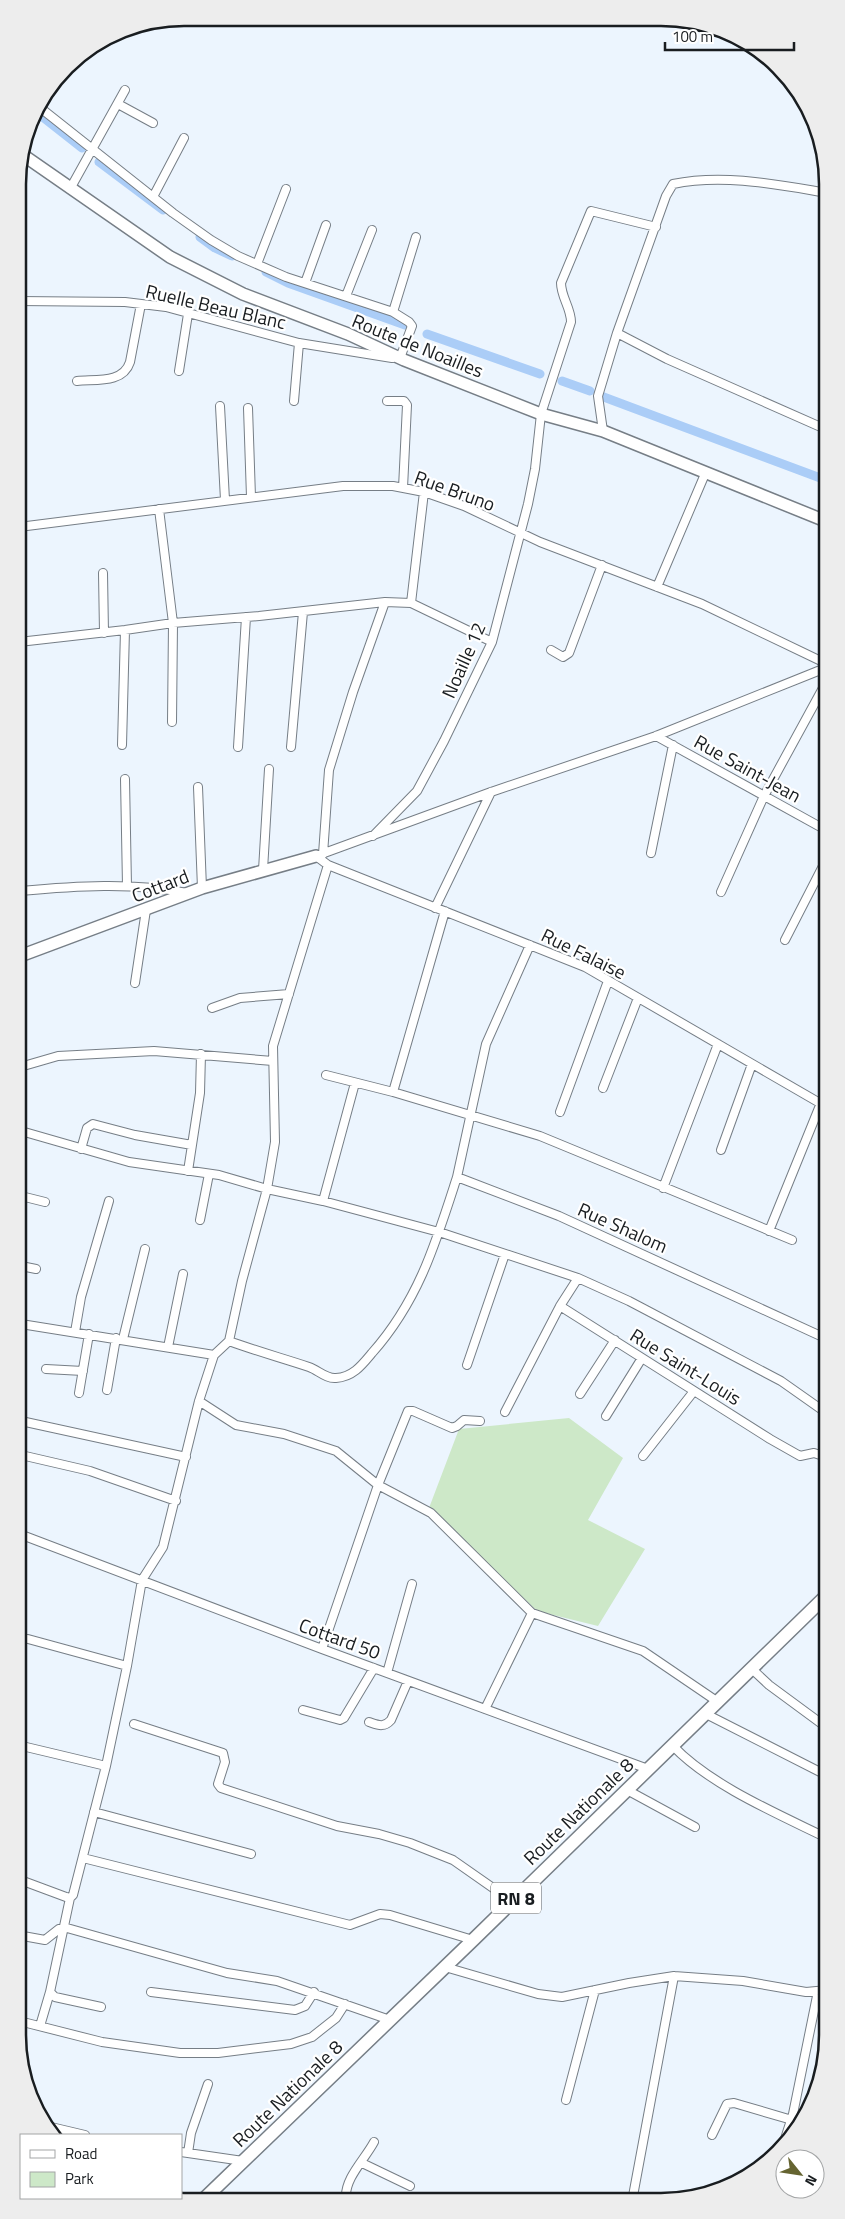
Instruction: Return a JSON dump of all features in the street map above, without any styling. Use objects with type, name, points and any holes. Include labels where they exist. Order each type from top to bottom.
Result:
[{"type":"main road","name":"Route Nationale 8","points":[[210,2193],[818,1604]]},
{"type":"street","points":[[70,189],[94,149],[125,90]]},
{"type":"street","points":[[118,104],[153,123]]},
{"type":"street","points":[[45,111],[153,198],[211,240],[238,256],[305,283],[393,312],[409,322],[412,326],[402,359]]},
{"type":"street","points":[[153,198],[184,138]]},
{"type":"street","name":"Route de Noailles","points":[[29,160],[178,261],[243,294],[348,334],[402,359],[541,414],[603,431],[705,474],[819,518]]},
{"type":"street","points":[[603,431],[598,396],[617,333],[666,196],[673,184],[722,179],[819,192]]},
{"type":"street","points":[[257,264],[286,188]]},
{"type":"street","name":"Noaille 12","points":[[372,836],[417,790],[444,741],[492,642],[521,533],[535,469],[541,414],[571,322],[571,316],[561,290],[561,283],[591,211],[656,227]]},
{"type":"street","points":[[305,283],[326,226]]},
{"type":"street","points":[[346,296],[372,230]]},
{"type":"street","points":[[393,312],[416,237]]},
{"type":"street","name":"Ruelle Beau Blanc","points":[[27,301],[141,304],[166,307],[299,343],[402,359]]},
{"type":"street","points":[[77,381],[118,377],[126,371],[130,362],[141,304]]},
{"type":"street","points":[[179,372],[188,314]]},
{"type":"street","points":[[617,333],[667,359],[819,426]]},
{"type":"street","points":[[294,401],[299,343]]},
{"type":"street","points":[[387,401],[404,401],[407,405],[402,488]]},
{"type":"street","points":[[220,406],[225,500]]},
{"type":"street","points":[[248,408],[251,497]]},
{"type":"street","points":[[657,587],[705,474]]},
{"type":"street","name":"Rue Bruno","points":[[27,526],[343,486],[393,486],[424,492],[464,506],[521,533],[702,604],[819,660]]},
{"type":"street","points":[[411,603],[424,492]]},
{"type":"street","points":[[160,509],[173,622],[172,722]]},
{"type":"street","points":[[551,650],[563,656],[570,653],[602,566]]},
{"type":"street","points":[[103,573],[104,633]]},
{"type":"street","points":[[385,602],[353,692],[329,770],[319,855],[491,792],[656,736],[819,671]]},
{"type":"street","points":[[27,641],[104,633],[173,622],[246,618],[385,602],[411,603],[492,642]]},
{"type":"street","points":[[291,747],[303,612]]},
{"type":"street","points":[[238,747],[246,618]]},
{"type":"street","points":[[122,745],[125,630]]},
{"type":"street","points":[[721,892],[764,796],[819,696]]},
{"type":"street","name":"Rue Saint-Jean","points":[[656,736],[819,826]]},
{"type":"street","points":[[651,853],[673,745]]},
{"type":"street","points":[[263,870],[269,769]]},
{"type":"street","points":[[126,778],[127,886]]},
{"type":"street","points":[[198,787],[202,888]]},
{"type":"street","points":[[435,908],[491,792]]},
{"type":"street","name":"Rue Falaise","points":[[319,855],[328,865],[585,967],[819,1101]]},
{"type":"street","name":"Cottard","points":[[27,954],[187,893],[319,855]]},
{"type":"street","points":[[40,2026],[50,1992],[70,1898],[73,1895],[106,1766],[127,1666],[142,1580],[163,1547],[200,1401],[214,1355],[229,1340],[242,1281],[267,1189],[275,1142],[274,1061],[276,1036],[328,865]]},
{"type":"street","points":[[785,940],[819,874]]},
{"type":"street","points":[[27,891],[127,886],[166,889],[187,893]]},
{"type":"street","points":[[135,983],[146,910]]},
{"type":"street","points":[[393,1092],[445,911]]},
{"type":"street","points":[[229,1340],[270,1356],[311,1367],[329,1378],[338,1378],[356,1372],[386,1338],[419,1285],[440,1232],[457,1177],[469,1114],[486,1044],[530,945]]},
{"type":"street","points":[[560,1112],[608,981]]},
{"type":"street","points":[[212,1008],[240,998],[289,994]]},
{"type":"street","points":[[603,1088],[638,998]]},
{"type":"street","points":[[663,1188],[718,1044]]},
{"type":"street","points":[[27,1065],[58,1056],[154,1051],[274,1061]]},
{"type":"street","points":[[188,1171],[200,1093],[201,1054]]},
{"type":"street","points":[[720,1150],[752,1064]]},
{"type":"street","points":[[326,1075],[393,1092],[540,1136],[792,1240]]},
{"type":"street","points":[[323,1201],[355,1082]]},
{"type":"street","points":[[769,1231],[819,1115]]},
{"type":"street","points":[[81,1149],[87,1128],[93,1124],[135,1136],[192,1145]]},
{"type":"street","points":[[26,1134],[129,1162],[209,1174],[323,1201],[440,1232],[578,1278],[629,1300],[781,1381],[818,1407]]},
{"type":"street","points":[[200,1220],[209,1174]]},
{"type":"street","name":"Rue Shalom","points":[[457,1177],[560,1216],[818,1335]]},
{"type":"street","points":[[26,1197],[45,1202]]},
{"type":"street","points":[[75,1332],[80,1298],[109,1201]]},
{"type":"street","points":[[108,1390],[119,1339],[145,1249]]},
{"type":"street","points":[[467,1365],[505,1254]]},
{"type":"street","points":[[26,1267],[36,1269]]},
{"type":"street","points":[[168,1347],[183,1274]]},
{"type":"street","points":[[505,1412],[560,1306],[578,1278]]},
{"type":"street","name":"Rue Saint-Louis","points":[[560,1306],[770,1439],[800,1456],[814,1453],[818,1454]]},
{"type":"street","points":[[26,1325],[214,1355]]},
{"type":"street","points":[[78,1393],[89,1334]]},
{"type":"street","points":[[580,1394],[615,1340]]},
{"type":"street","points":[[606,1416],[642,1358]]},
{"type":"street","points":[[46,1369],[83,1371]]},
{"type":"street","points":[[642,1456],[694,1390]]},
{"type":"street","points":[[200,1401],[236,1425],[284,1434],[336,1451],[378,1485],[431,1514],[532,1613],[642,1652],[718,1702]]},
{"type":"street","points":[[322,1649],[378,1485],[408,1412],[413,1410],[452,1428],[468,1419],[480,1421]]},
{"type":"street","points":[[26,1422],[186,1457]]},
{"type":"street","points":[[26,1456],[90,1471],[176,1501]]},
{"type":"street","name":"Cottard 50","points":[[26,1539],[648,1769]]},
{"type":"street","points":[[387,1673],[412,1584]]},
{"type":"street","points":[[485,1708],[532,1613]]},
{"type":"street","points":[[28,1639],[127,1666]]},
{"type":"street","points":[[303,1710],[340,1720],[344,1718],[374,1668]]},
{"type":"street","points":[[752,1669],[769,1685],[818,1721]]},
{"type":"street","points":[[369,1722],[381,1726],[387,1725],[408,1681]]},
{"type":"street","points":[[706,1714],[818,1771]]},
{"type":"street","points":[[134,1724],[223,1753],[225,1762],[218,1784],[221,1788],[337,1826],[379,1834],[410,1843],[453,1860],[512,1902]]},
{"type":"street","points":[[673,1746],[689,1761],[731,1789],[818,1833]]},
{"type":"street","points":[[26,1747],[106,1766]]},
{"type":"street","points":[[627,1790],[695,1828]]},
{"type":"street","points":[[94,1812],[251,1854]]},
{"type":"street","points":[[83,1858],[350,1925],[380,1914],[390,1915],[473,1940]]},
{"type":"street","points":[[26,1883],[70,1898]]},
{"type":"street","points":[[26,1937],[45,1940],[63,1928],[228,1973],[278,1981],[390,2020]]},
{"type":"street","points":[[445,1967],[538,1994],[562,1997],[674,1976],[743,1981],[806,1992],[818,1991],[790,2125]]},
{"type":"street","points":[[634,2193],[674,1976]]},
{"type":"street","points":[[566,2100],[595,1990]]},
{"type":"street","points":[[50,1992],[55,1998],[101,2007]]},
{"type":"street","points":[[151,1992],[295,2010],[305,2006],[314,1992]]},
{"type":"street","points":[[26,2023],[102,2042],[180,2053],[218,2053],[291,2044],[312,2037],[336,2018],[345,2004]]},
{"type":"street","points":[[208,2084],[185,2152],[243,2161]]},
{"type":"street","points":[[712,2135],[727,2104],[734,2104],[792,2120]]},
{"type":"street","points":[[57,2128],[81,2134]]},
{"type":"street","points":[[346,2193],[350,2180],[374,2142]]},
{"type":"street","points":[[362,2163],[410,2186]]},
{"type":"green space","points":[[569,1418],[623,1458],[588,1520],[645,1549],[598,1626],[537,1611],[429,1508],[459,1429]]},
{"type":"waterway","points":[[42,117],[82,148]]},
{"type":"waterway","points":[[99,162],[163,210]]},
{"type":"waterway","points":[[200,237],[215,248],[232,256]]},
{"type":"waterway","points":[[266,272],[288,283],[405,325]]},
{"type":"waterway","points":[[427,334],[540,374]]},
{"type":"waterway","points":[[562,381],[590,391]]},
{"type":"waterway","points":[[601,396],[819,477]]}]
